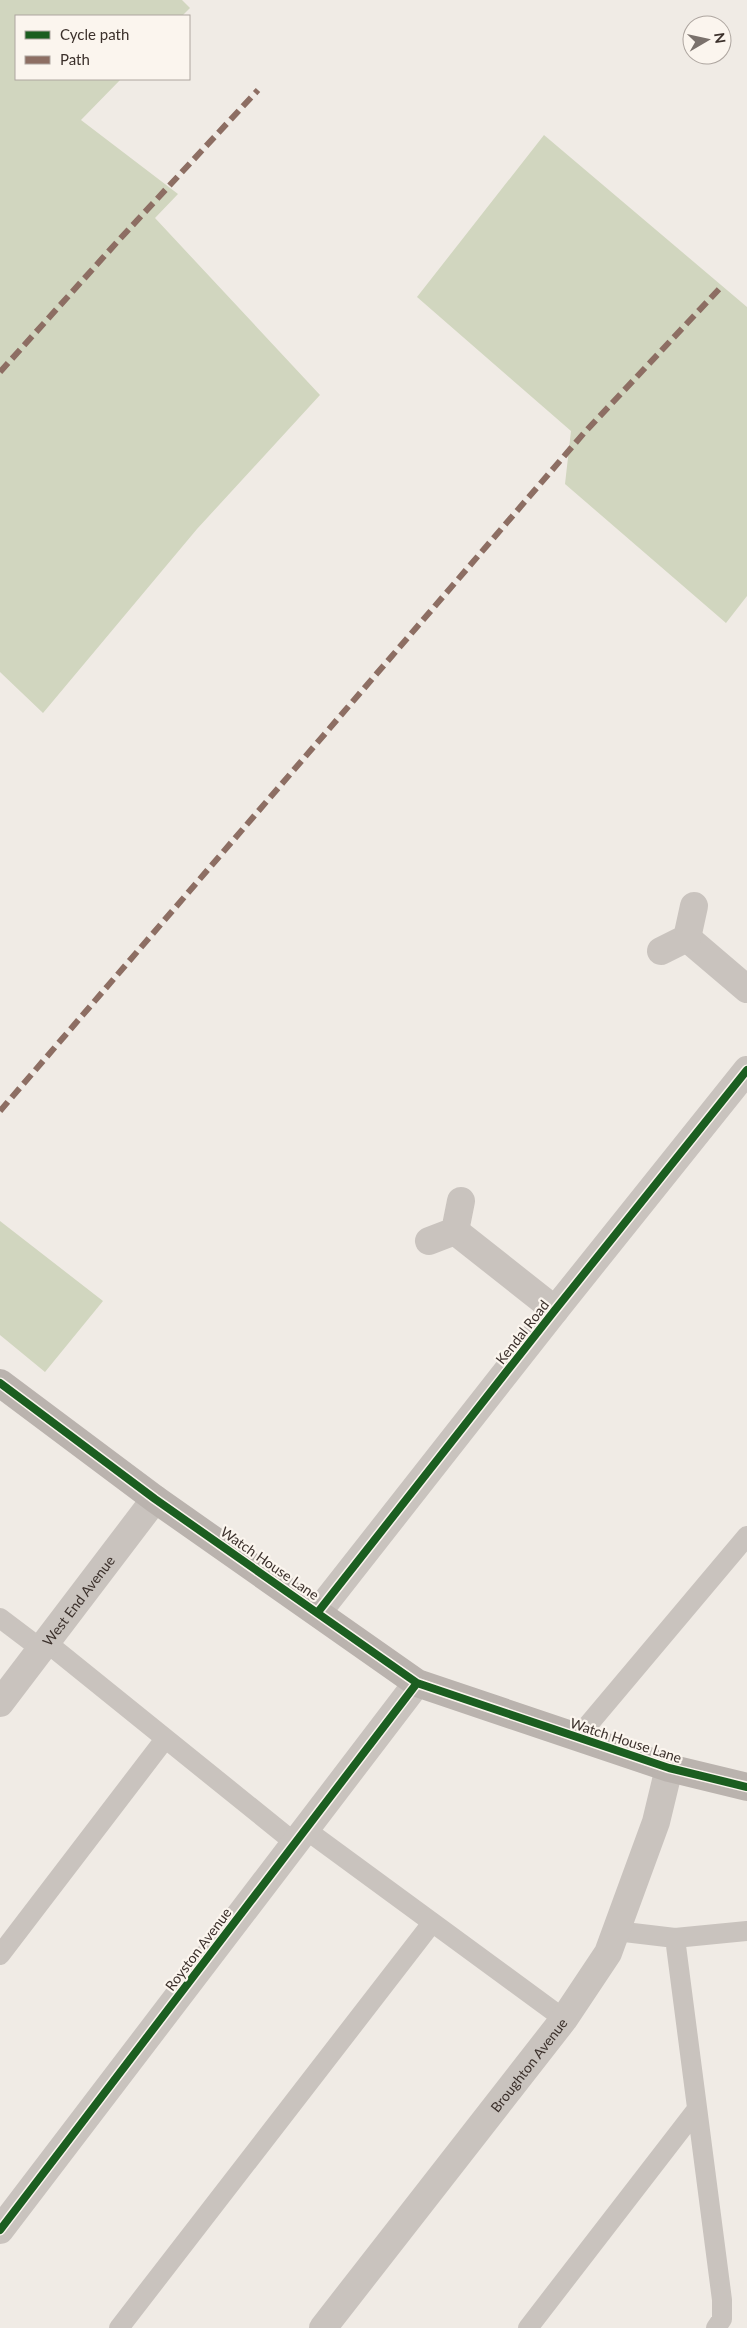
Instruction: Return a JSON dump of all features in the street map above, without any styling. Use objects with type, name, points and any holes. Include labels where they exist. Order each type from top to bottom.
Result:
[{"type":"street","points":[[688,938],[694,906]]},
{"type":"street","points":[[661,951],[688,938]]},
{"type":"street","points":[[688,938],[747,988]]},
{"type":"street","name":"Kendal Road","points":[[318,1612],[555,1310],[747,1070]]},
{"type":"street","points":[[429,1241],[455,1230],[461,1202]]},
{"type":"street","name":"Kendal Road","points":[[455,1230],[555,1310]]},
{"type":"street","name":"Watch House Lane","points":[[0,1383],[155,1499],[417,1683],[669,1768],[747,1787]]},
{"type":"street","name":"West End Avenue","points":[[0,1703],[155,1499]]},
{"type":"street","name":"Royston Avenue","points":[[0,2230],[417,1683]]},
{"type":"street","name":"Broughton Avenue","points":[[323,2328],[564,2019],[608,1953],[656,1822],[669,1768]]},
{"type":"lane","points":[[577,1738],[747,1536]]},
{"type":"lane","points":[[0,1618],[43,1646],[165,1739],[300,1836],[432,1923],[564,2019]]},
{"type":"lane","points":[[0,1956],[165,1739]]},
{"type":"lane","points":[[120,2328],[432,1923]]},
{"type":"lane","points":[[616,1931],[675,1938],[747,1930]]},
{"type":"lane","points":[[675,1938],[722,2300],[722,2319],[716,2328]]},
{"type":"lane","points":[[528,2328],[697,2109]]},
{"type":"green space","points":[[0,0],[182,0],[190,8],[183,15],[15,15],[15,80],[120,80],[81,120],[178,194],[155,218],[320,395],[197,529],[43,713],[0,672]]},
{"type":"green space","points":[[544,135],[747,307],[747,596],[726,623],[565,484],[571,431],[417,297]]},
{"type":"green space","points":[[0,1221],[103,1301],[45,1372],[0,1335]]},
{"type":"marked path","points":[[0,372],[258,90]]},
{"type":"marked path","points":[[0,1111],[584,433],[722,286]]},
{"type":"cycle path","points":[[318,1612],[555,1310],[747,1070]]},
{"type":"cycle path","points":[[0,1383],[155,1499],[417,1683],[669,1768],[747,1787]]},
{"type":"cycle path","points":[[0,2230],[417,1683]]}]
